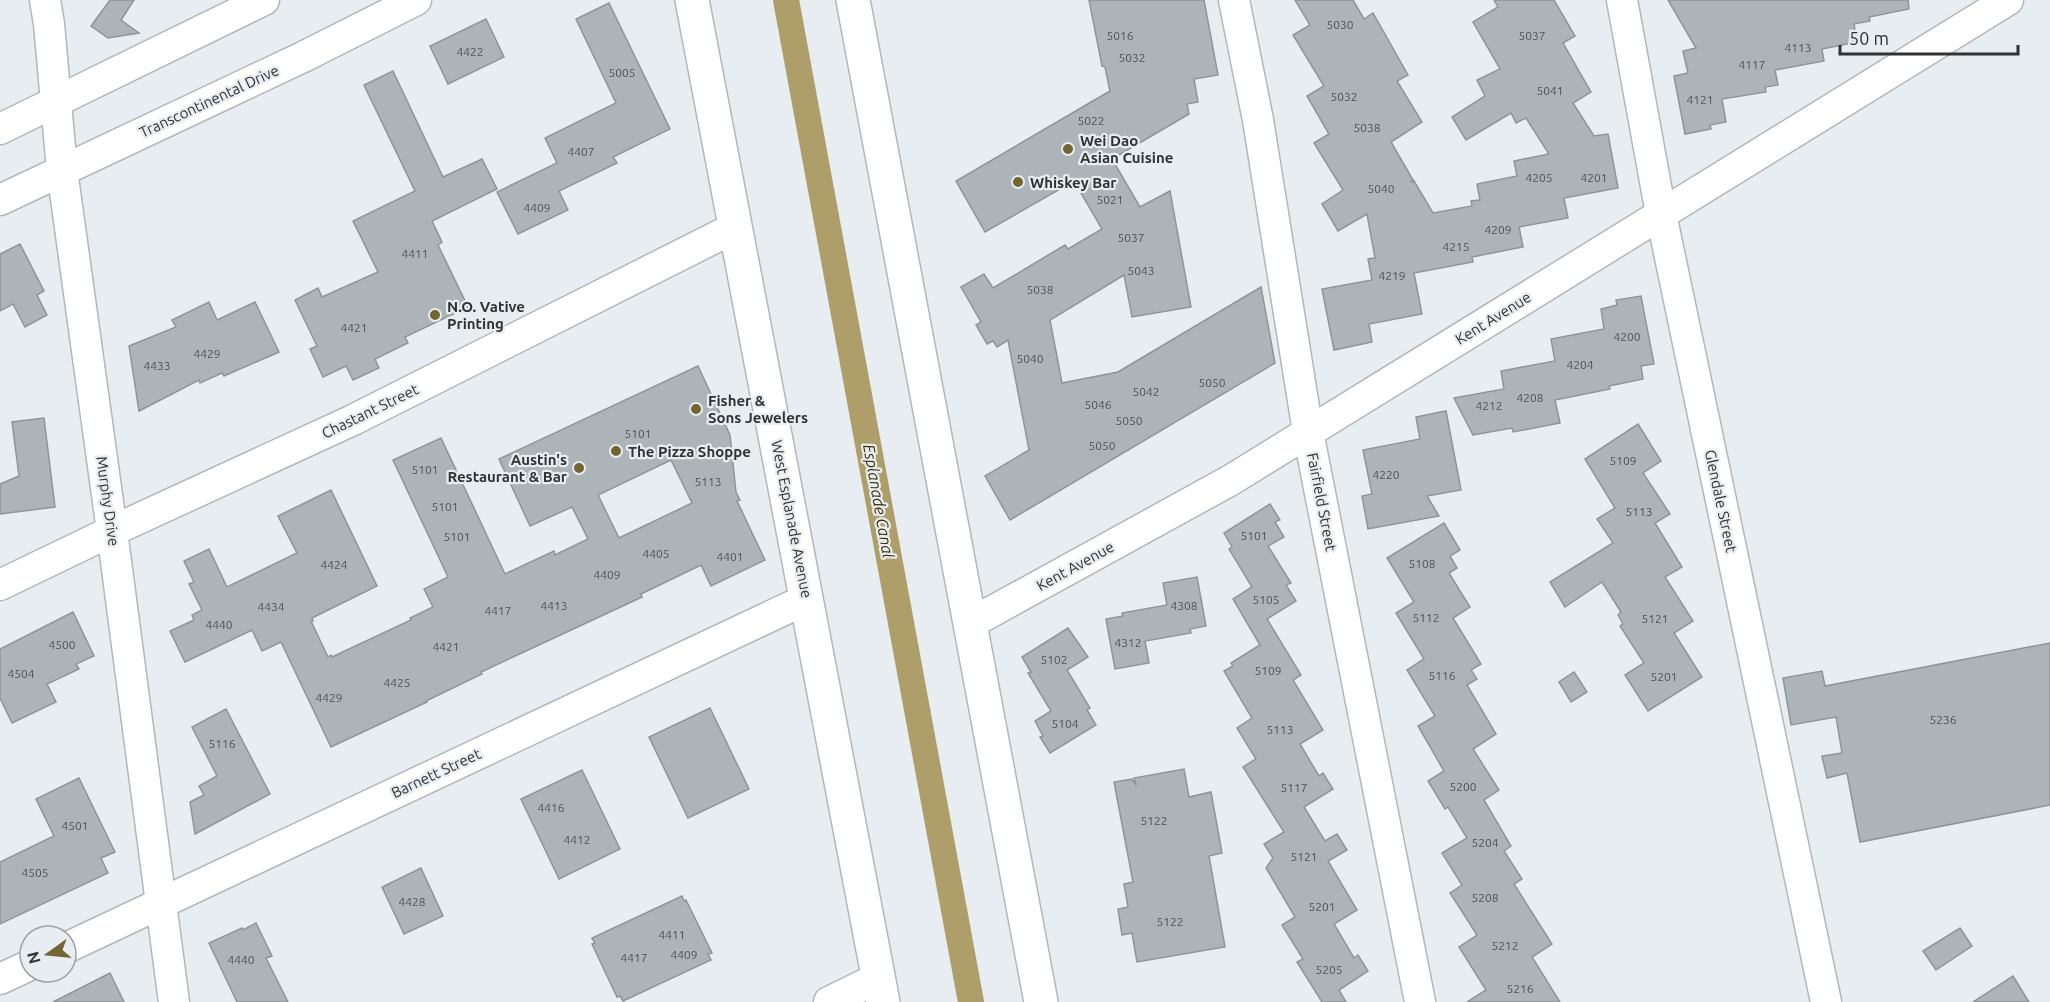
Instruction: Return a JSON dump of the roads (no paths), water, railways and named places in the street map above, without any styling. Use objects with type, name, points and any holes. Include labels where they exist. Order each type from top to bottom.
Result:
[{"type":"main road","points":[[853,0],[1041,1002]]},
{"type":"main road","name":"West Esplanade Avenue","points":[[695,4],[880,990]]},
{"type":"street","name":"Murphy Drive","points":[[45,0],[62,170],[174,1002]]},
{"type":"street","points":[[0,129],[264,0]]},
{"type":"street","name":"Transcontinental Drive","points":[[0,200],[303,57],[416,0]]},
{"type":"street","name":"Fairfield Street","points":[[1234,0],[1258,120],[1308,432],[1420,1002]]},
{"type":"street","name":"Glendale Street","points":[[1622,0],[1661,214],[1826,1002]]},
{"type":"street","name":"Kent Avenue","points":[[970,623],[1225,483],[2008,0]]},
{"type":"street","name":"Chastant Street","points":[[0,585],[353,420],[736,227]]},
{"type":"street","name":"Barnett Street","points":[[78,942],[807,599]]},
{"type":"street","points":[[0,979],[18,971]]},
{"type":"street","points":[[829,1002],[880,990]]},
{"type":"waterway","name":"Esplanade Canal","points":[[786,0],[971,1002]]},
{"type":"place","name":"Wei Dao Asian Cuisine","points":[[1068,149]]},
{"type":"place","name":"Whiskey Bar","points":[[1018,182]]},
{"type":"place","name":"N.O. Vative Printing","points":[[435,315]]},
{"type":"place","name":"Fisher & Sons Jewelers","points":[[696,409]]},
{"type":"place","name":"The Pizza Shoppe","points":[[616,451]]},
{"type":"place","name":"Austin's Restaurant & Bar","points":[[579,468]]}]
